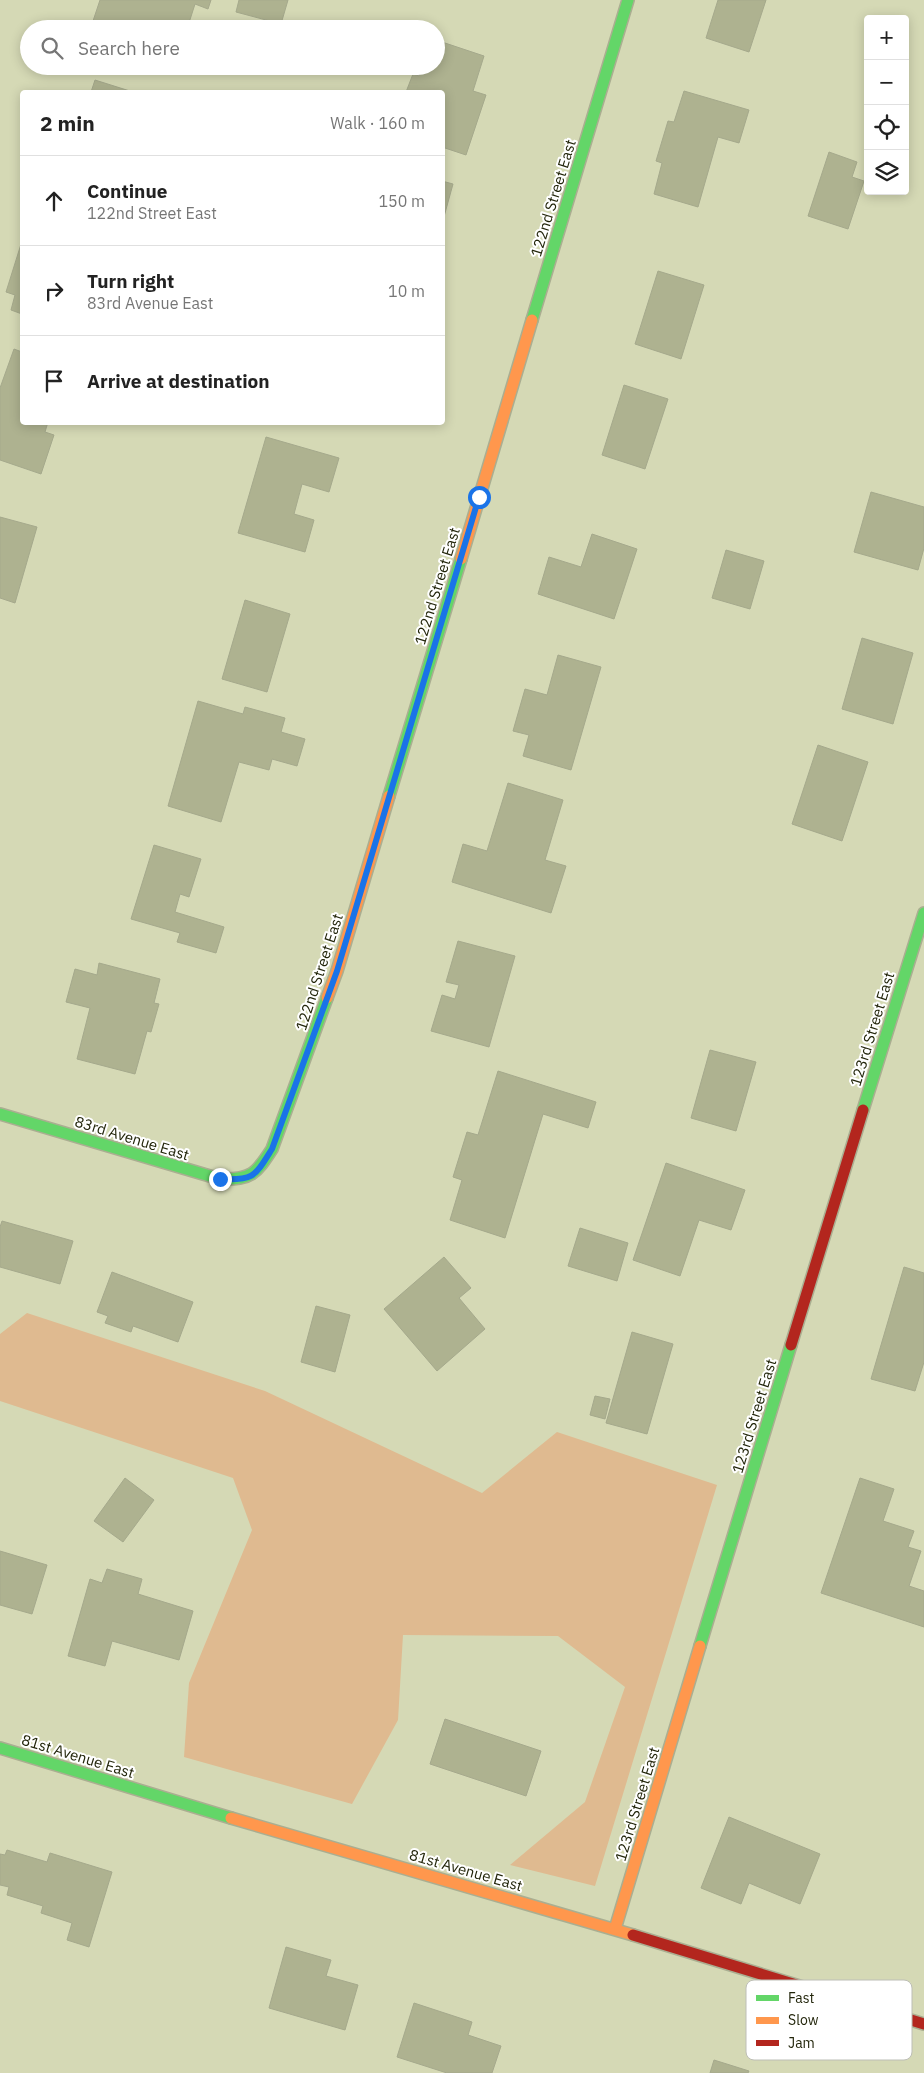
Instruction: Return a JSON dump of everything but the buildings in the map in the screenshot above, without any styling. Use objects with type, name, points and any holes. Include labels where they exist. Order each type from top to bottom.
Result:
[{"type":"street","name":"122nd Street East","points":[[257,1173],[272,1149],[337,971],[628,0]]},
{"type":"street","name":"123rd Street East","points":[[615,1929],[810,1282],[924,913]]},
{"type":"street","name":"83rd Avenue East","points":[[0,1114],[220,1179],[239,1180],[257,1173]]},
{"type":"street","name":"81st Avenue East","points":[[0,1748],[152,1795],[615,1929],[781,1980]]},
{"type":"street","name":"81st Avenue East","points":[[912,2020],[924,2024]]},
{"type":"shaded area","points":[[27,1313],[265,1391],[482,1493],[557,1432],[717,1485],[595,1886],[510,1865],[585,1802],[625,1687],[558,1636],[403,1635],[398,1720],[352,1804],[184,1757],[189,1683],[252,1530],[233,1478],[0,1401],[0,1334]]},
{"type":"traffic: fast","points":[[532,320],[628,0]]},
{"type":"traffic: fast","points":[[389,796],[461,559]]},
{"type":"traffic: fast","points":[[863,1110],[924,913]]},
{"type":"traffic: fast","points":[[0,1114],[220,1179],[246,1177],[257,1170],[272,1149],[327,998]]},
{"type":"traffic: fast","points":[[700,1646],[791,1345]]},
{"type":"traffic: fast","points":[[0,1748],[231,1818]]},
{"type":"traffic: slow","points":[[461,559],[532,320]]},
{"type":"traffic: slow","points":[[327,998],[337,971],[389,796]]},
{"type":"traffic: slow","points":[[615,1929],[700,1646]]},
{"type":"traffic: slow","points":[[231,1818],[633,1935]]},
{"type":"traffic: jam","points":[[791,1345],[863,1110]]},
{"type":"traffic: jam","points":[[633,1935],[780,1980]]},
{"type":"traffic: jam","points":[[912,2020],[924,2024]]},
{"type":"route","points":[[220,1179],[239,1180],[257,1173],[272,1149],[337,971],[479,497]]}]
